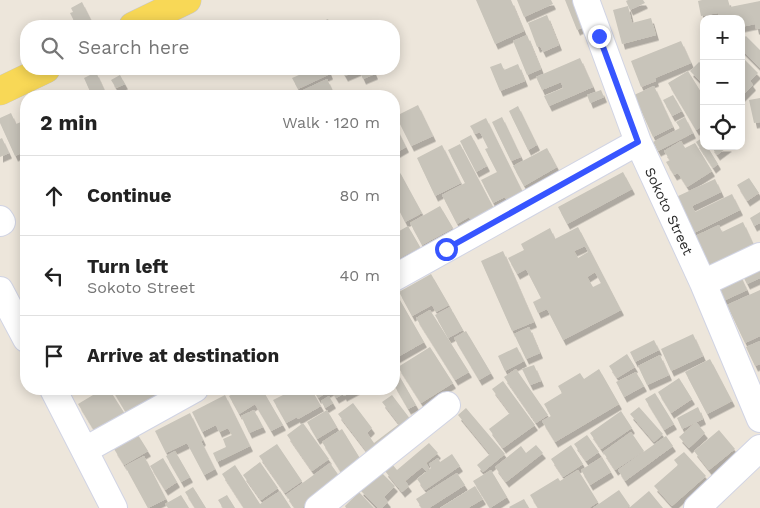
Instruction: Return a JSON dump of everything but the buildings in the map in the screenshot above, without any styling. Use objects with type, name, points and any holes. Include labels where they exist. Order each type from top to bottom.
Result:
[{"type":"main road","points":[[145,20],[187,0]]},
{"type":"main road","points":[[0,91],[33,75]]},
{"type":"street","name":"Sokoto Street","points":[[586,0],[638,142],[703,283],[760,419]]},
{"type":"street","points":[[400,275],[638,142]]},
{"type":"street","points":[[0,219],[2,222],[0,223]]},
{"type":"street","points":[[703,283],[760,256]]},
{"type":"street","points":[[0,290],[20,328]]},
{"type":"street","points":[[56,395],[114,508]]},
{"type":"street","points":[[85,450],[184,395]]},
{"type":"street","points":[[318,508],[447,406]]},
{"type":"street","points":[[697,508],[760,448]]},
{"type":"route","points":[[446,249],[638,142],[599,36]]}]
